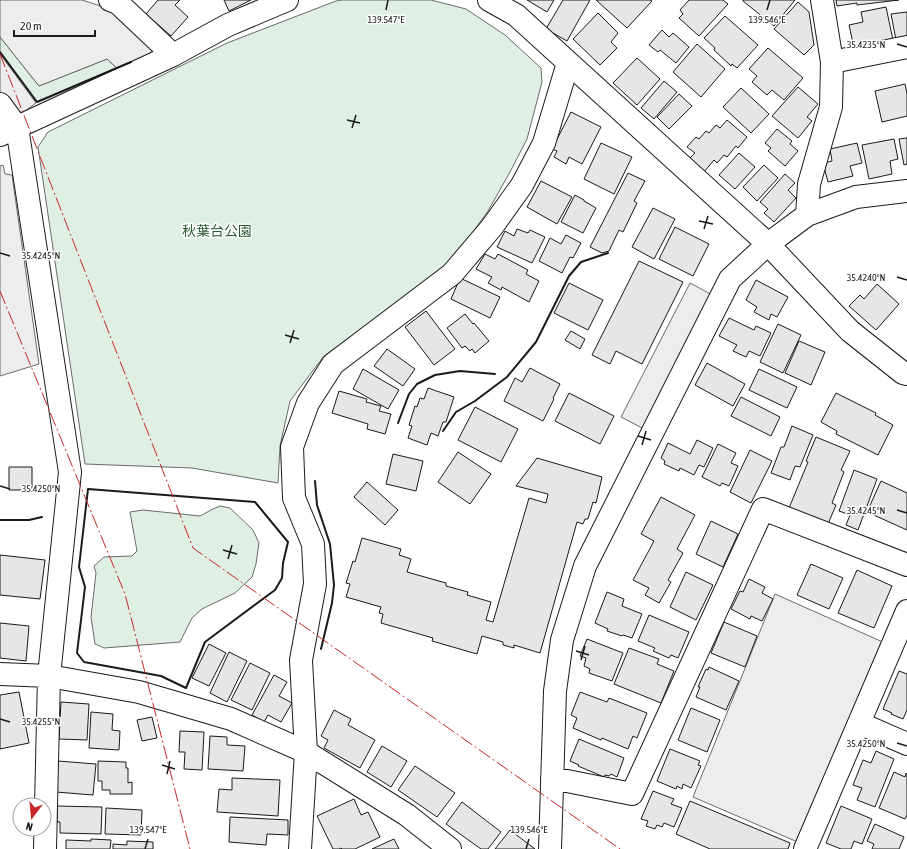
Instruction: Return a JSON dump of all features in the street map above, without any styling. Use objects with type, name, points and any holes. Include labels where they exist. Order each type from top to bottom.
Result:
[{"type":"street","points":[[110,0],[118,3],[173,55]]},
{"type":"street","points":[[9,131],[173,55],[228,25],[287,0]]},
{"type":"street","points":[[489,0],[516,15],[768,244],[850,331],[903,373],[907,374]]},
{"type":"street","points":[[807,215],[809,184],[831,107],[832,62],[822,0]]},
{"type":"street","points":[[832,62],[907,47]]},
{"type":"street","points":[[300,849],[306,752],[301,660],[315,584],[313,544],[294,498],[292,447],[308,403],[333,364],[452,274],[492,227],[522,185],[544,143],[568,63]]},
{"type":"street","points":[[0,104],[9,131],[70,472],[49,676],[45,849]]},
{"type":"street","points":[[550,849],[555,691],[562,640],[585,566],[730,279],[768,244],[807,215],[856,197],[907,191]]},
{"type":"street","points":[[552,778],[632,794],[763,509],[907,564]]},
{"type":"street","points":[[804,849],[859,723],[901,641],[907,612]]},
{"type":"street","points":[[0,674],[49,676],[139,692],[231,719],[306,752],[407,815],[450,849]]},
{"type":"street","points":[[859,723],[907,744]]},
{"type":"green space","name":"秋葉台公園","points":[[342,0],[431,0],[466,9],[505,35],[541,68],[542,82],[527,139],[510,172],[488,211],[455,257],[411,293],[324,356],[290,401],[280,446],[278,483],[192,468],[85,464],[38,147],[48,132],[227,43]]},
{"type":"green space","points":[[0,37],[39,86],[107,59],[117,68],[37,102],[0,52]]},
{"type":"green space","points":[[220,506],[230,508],[253,530],[259,543],[256,564],[252,577],[235,593],[202,609],[192,618],[180,642],[104,648],[95,644],[91,617],[96,573],[94,566],[104,557],[132,556],[137,551],[130,512],[143,510],[200,516]]},
{"type":"shaded area","points":[[0,0],[82,0],[110,9],[155,48],[150,54],[117,68],[107,59],[39,86],[0,37]]},
{"type":"shaded area","points":[[0,54],[36,103],[17,117],[0,94]]},
{"type":"shaded area","points":[[3,165],[5,174],[12,175],[39,364],[0,376],[0,166]]},
{"type":"shaded area","points":[[690,283],[716,297],[646,430],[621,417]]},
{"type":"shaded area","points":[[775,594],[885,643],[800,843],[693,797]]},
{"type":"building","points":[[158,0],[180,0],[175,5],[188,17],[171,36],[146,14]]},
{"type":"building","points":[[224,0],[251,0],[229,11]]},
{"type":"building","points":[[527,0],[554,0],[547,12]]},
{"type":"building","points":[[563,0],[590,0],[567,41],[546,29]]},
{"type":"building","points":[[596,0],[650,0],[652,1],[627,28]]},
{"type":"building","points":[[689,0],[723,0],[728,4],[699,36],[679,18],[683,14],[680,10]]},
{"type":"building","points":[[743,0],[795,0],[774,26]]},
{"type":"building","points":[[836,0],[899,0],[837,6]]},
{"type":"building","points":[[798,2],[809,12],[814,45],[804,55],[774,29]]},
{"type":"building","points":[[886,7],[893,40],[854,48],[849,25],[863,22],[861,12]]},
{"type":"building","points":[[907,12],[907,43],[897,45],[891,14]]},
{"type":"building","points":[[598,13],[618,33],[611,42],[617,48],[600,65],[573,39]]},
{"type":"building","points":[[725,16],[758,45],[737,68],[732,64],[731,66],[704,38]]},
{"type":"building","points":[[662,30],[669,37],[673,33],[689,47],[676,63],[660,50],[658,52],[649,45]]},
{"type":"building","points":[[697,44],[725,69],[701,97],[673,72]]},
{"type":"building","points":[[768,48],[803,78],[784,100],[772,90],[767,95],[752,82],[757,76],[749,69]]},
{"type":"building","points":[[637,58],[660,79],[637,105],[613,83]]},
{"type":"building","points":[[664,81],[677,92],[654,119],[641,108]]},
{"type":"building","points":[[905,84],[907,94],[907,116],[882,122],[875,91]]},
{"type":"building","points":[[798,87],[818,104],[807,117],[812,121],[798,138],[772,116]]},
{"type":"building","points":[[741,88],[769,114],[751,133],[723,107]]},
{"type":"building","points":[[679,94],[692,106],[669,129],[657,117]]},
{"type":"building","points":[[571,112],[601,127],[582,164],[569,157],[566,164],[554,157],[557,151],[552,149]]},
{"type":"building","points":[[727,120],[747,137],[738,148],[736,146],[727,157],[724,155],[717,163],[714,160],[704,172],[689,159],[695,153],[687,147],[696,137],[699,139],[706,131],[709,133],[716,125],[720,128]]},
{"type":"building","points":[[777,129],[792,141],[790,144],[798,151],[785,166],[768,151],[771,148],[765,143]]},
{"type":"building","points":[[907,138],[907,164],[904,165],[899,139]]},
{"type":"building","points":[[894,139],[898,159],[890,161],[892,174],[869,179],[862,145]]},
{"type":"building","points":[[601,143],[632,157],[614,194],[584,179]]},
{"type":"building","points":[[857,143],[862,163],[850,166],[853,176],[828,182],[823,163],[832,161],[830,149]]},
{"type":"building","points":[[739,153],[755,167],[735,189],[719,175]]},
{"type":"building","points":[[764,165],[778,178],[757,201],[743,187]]},
{"type":"building","points":[[628,173],[645,181],[634,201],[637,203],[623,232],[619,230],[609,251],[602,253],[590,247]]},
{"type":"building","points":[[785,174],[795,183],[788,190],[796,198],[774,222],[764,213],[768,209],[760,202]]},
{"type":"building","points":[[541,181],[572,197],[557,224],[527,207]]},
{"type":"building","points":[[575,195],[596,208],[583,233],[561,222]]},
{"type":"building","points":[[653,208],[675,219],[654,259],[632,247]]},
{"type":"building","points":[[675,227],[709,244],[693,276],[659,259]]},
{"type":"building","points":[[517,229],[528,233],[530,230],[545,237],[532,263],[497,247],[505,231],[514,236]]},
{"type":"building","points":[[566,235],[581,243],[573,258],[570,257],[562,273],[539,261],[550,238],[561,244]]},
{"type":"building","points":[[485,254],[495,259],[498,254],[528,270],[526,274],[539,281],[529,302],[502,287],[501,290],[488,283],[492,277],[476,269]]},
{"type":"building","points":[[639,261],[683,282],[642,364],[616,351],[610,364],[592,355]]},
{"type":"building","points":[[460,278],[500,297],[490,318],[451,299]]},
{"type":"building","points":[[756,280],[788,297],[777,317],[771,314],[769,320],[754,312],[757,307],[746,300]]},
{"type":"building","points":[[569,283],[603,300],[588,330],[554,313]]},
{"type":"building","points":[[877,284],[899,304],[876,330],[849,306],[860,295],[864,299]]},
{"type":"building","points":[[426,311],[455,349],[434,365],[405,327]]},
{"type":"building","points":[[465,314],[489,341],[475,353],[472,349],[470,351],[465,346],[462,348],[447,328]]},
{"type":"building","points":[[729,318],[754,330],[756,326],[771,333],[760,356],[749,351],[746,357],[733,351],[737,345],[719,336]]},
{"type":"building","points":[[778,324],[801,335],[783,373],[760,362]]},
{"type":"building","points":[[571,331],[585,339],[580,349],[565,340]]},
{"type":"building","points":[[799,341],[825,352],[811,385],[785,373]]},
{"type":"building","points":[[387,349],[415,369],[403,386],[374,366]]},
{"type":"building","points":[[707,363],[745,384],[733,406],[695,385]]},
{"type":"building","points":[[530,368],[560,384],[543,421],[504,401],[515,378],[522,382]]},
{"type":"building","points":[[363,369],[399,390],[388,409],[353,389]]},
{"type":"building","points":[[759,369],[797,387],[787,408],[749,390]]},
{"type":"building","points":[[428,388],[454,397],[446,422],[443,422],[438,436],[431,433],[427,445],[408,438],[412,426],[409,425],[415,406],[417,407],[420,398],[424,399]]},
{"type":"building","points":[[339,391],[367,399],[366,402],[381,406],[379,411],[391,414],[385,434],[367,429],[368,424],[332,413]]},
{"type":"building","points":[[569,393],[614,416],[600,444],[555,421]]},
{"type":"building","points":[[836,393],[876,413],[875,415],[893,425],[878,455],[836,434],[837,431],[821,422]]},
{"type":"building","points":[[741,397],[780,417],[771,436],[731,416]]},
{"type":"building","points":[[475,407],[518,429],[501,462],[458,440]]},
{"type":"building","points":[[792,426],[813,435],[800,467],[795,466],[790,480],[771,473],[781,447],[784,447]]},
{"type":"building","points":[[816,437],[850,451],[841,470],[844,472],[832,503],[836,505],[828,524],[789,508],[808,462],[806,461]]},
{"type":"building","points":[[697,440],[713,448],[704,467],[699,465],[694,475],[680,468],[679,471],[664,464],[665,461],[661,458],[668,443],[690,454]]},
{"type":"building","points":[[718,444],[736,453],[731,463],[738,466],[729,486],[722,483],[720,486],[702,477]]},
{"type":"building","points":[[750,450],[772,461],[751,503],[730,492]]},
{"type":"building","points":[[458,452],[491,474],[470,504],[438,482]]},
{"type":"building","points":[[393,454],[423,461],[416,491],[386,484]]},
{"type":"building","points":[[537,458],[602,477],[596,503],[593,502],[588,519],[585,519],[583,524],[577,522],[540,653],[514,645],[514,648],[503,645],[503,642],[482,636],[477,654],[432,641],[433,638],[381,623],[383,614],[379,613],[381,607],[346,597],[350,584],[346,583],[353,561],[355,562],[362,538],[401,549],[399,555],[411,559],[407,572],[446,583],[446,586],[468,592],[467,595],[491,602],[486,620],[493,622],[529,498],[546,503],[548,494],[516,486]]},
{"type":"building","points":[[9,467],[32,467],[32,490],[9,490]]},
{"type":"building","points":[[854,470],[877,479],[858,530],[846,525],[850,515],[839,511]]},
{"type":"building","points":[[881,481],[907,493],[907,530],[867,512]]},
{"type":"building","points":[[367,482],[398,510],[385,525],[354,497]]},
{"type":"building","points":[[661,497],[695,515],[677,549],[683,553],[668,580],[671,582],[659,603],[645,595],[649,588],[633,580],[654,541],[641,534]]},
{"type":"building","points":[[711,521],[738,534],[723,567],[696,554]]},
{"type":"building","points":[[0,555],[45,560],[40,599],[0,595]]},
{"type":"building","points":[[811,564],[843,578],[829,609],[797,595]]},
{"type":"building","points":[[857,570],[892,586],[874,628],[838,613]]},
{"type":"building","points":[[686,572],[713,585],[696,620],[670,607]]},
{"type":"building","points":[[749,579],[765,587],[762,593],[773,599],[762,621],[751,616],[750,619],[731,609],[740,591],[743,592]]},
{"type":"building","points":[[607,592],[624,599],[622,606],[642,614],[632,638],[607,631],[608,629],[595,623]]},
{"type":"building","points":[[649,615],[689,632],[678,658],[671,655],[669,658],[653,651],[655,648],[638,641]]},
{"type":"building","points":[[724,622],[757,636],[745,667],[711,653]]},
{"type":"building","points":[[0,623],[29,626],[26,661],[0,658]]},
{"type":"building","points":[[587,639],[623,653],[612,681],[589,673],[590,669],[584,666],[586,658],[580,656]]},
{"type":"building","points":[[209,644],[226,653],[209,686],[192,678]]},
{"type":"building","points":[[629,648],[659,659],[657,664],[674,671],[661,703],[614,684]]},
{"type":"building","points":[[229,652],[247,661],[227,702],[210,693]]},
{"type":"building","points":[[250,663],[270,673],[252,710],[231,700]]},
{"type":"building","points":[[709,667],[739,681],[726,710],[696,697],[700,687],[698,687],[706,669],[708,670]]},
{"type":"building","points":[[899,671],[907,674],[907,710],[903,719],[883,709]]},
{"type":"building","points":[[274,675],[287,682],[279,696],[292,703],[281,722],[268,715],[264,722],[252,715]]},
{"type":"building","points":[[19,692],[29,743],[0,749],[0,695]]},
{"type":"building","points":[[580,692],[607,702],[609,698],[647,713],[637,738],[633,736],[628,749],[602,738],[601,740],[573,728],[577,718],[571,715]]},
{"type":"building","points":[[61,702],[89,704],[87,740],[59,739]]},
{"type":"building","points":[[691,708],[720,720],[707,752],[678,740]]},
{"type":"building","points":[[334,710],[351,719],[348,725],[375,740],[360,768],[324,748],[328,740],[321,736]]},
{"type":"building","points":[[91,712],[113,714],[112,730],[120,731],[119,750],[89,748]]},
{"type":"building","points":[[152,717],[157,738],[142,741],[137,720]]},
{"type":"building","points":[[180,731],[204,732],[202,770],[184,769],[185,752],[179,752]]},
{"type":"building","points":[[210,736],[227,737],[227,745],[245,746],[243,771],[208,769]]},
{"type":"building","points":[[579,739],[624,758],[617,777],[611,774],[609,776],[605,775],[604,777],[570,761]]},
{"type":"building","points":[[382,746],[407,761],[391,787],[367,772]]},
{"type":"building","points":[[670,749],[700,761],[698,765],[701,766],[691,788],[683,784],[682,789],[677,786],[676,789],[657,781]]},
{"type":"building","points":[[876,751],[894,759],[875,807],[857,800],[862,788],[853,785],[863,760],[871,763]]},
{"type":"building","points":[[58,761],[96,764],[93,795],[56,792]]},
{"type":"building","points":[[98,761],[126,762],[126,768],[128,768],[128,783],[132,782],[132,794],[110,794],[110,790],[102,790],[102,781],[98,781]]},
{"type":"building","points":[[415,766],[455,793],[437,817],[398,790]]},
{"type":"building","points":[[894,772],[905,777],[906,773],[907,774],[907,815],[905,819],[879,808]]},
{"type":"building","points":[[232,778],[280,780],[278,816],[217,812],[219,789],[232,790]]},
{"type":"building","points":[[653,791],[674,799],[671,804],[682,808],[674,827],[664,823],[662,827],[657,825],[655,829],[646,826],[648,821],[641,819]]},
{"type":"building","points":[[354,799],[361,815],[368,812],[380,837],[355,849],[333,849],[317,816]]},
{"type":"building","points":[[690,801],[790,843],[788,849],[710,849],[676,834]]},
{"type":"building","points":[[462,802],[501,832],[488,849],[481,849],[446,824]]},
{"type":"building","points":[[57,806],[102,807],[101,834],[60,833],[60,822],[57,822]]},
{"type":"building","points":[[841,806],[872,819],[862,844],[854,841],[851,849],[841,849],[826,843]]},
{"type":"building","points":[[106,808],[142,810],[141,835],[105,834]]},
{"type":"building","points":[[230,817],[288,820],[288,835],[267,834],[266,845],[229,842]]},
{"type":"building","points":[[875,824],[904,837],[899,849],[872,849],[874,844],[867,841]]},
{"type":"building","points":[[510,830],[535,849],[495,849]]},
{"type":"building","points":[[91,839],[111,840],[110,849],[66,849],[66,840],[91,841]]},
{"type":"building","points":[[394,839],[399,849],[372,849]]},
{"type":"building","points":[[127,841],[153,842],[153,849],[113,849],[113,844],[127,845]]},
{"type":"wall","points":[[0,52],[37,102],[131,62]]},
{"type":"wall","points":[[443,431],[456,412],[475,401],[507,377],[536,342],[569,276],[581,262],[608,253]]},
{"type":"wall","points":[[398,423],[409,394],[417,384],[435,375],[460,371],[495,374]]},
{"type":"wall","points":[[315,481],[317,505],[330,544],[334,585],[332,603],[321,649]]},
{"type":"wall","points":[[88,489],[255,502],[288,542],[283,563],[282,578],[275,590],[205,642],[186,688],[161,676],[84,662],[77,653],[85,587],[79,567],[88,489]]},
{"type":"wall","points":[[0,520],[29,520],[42,517]]},
{"type":"power","points":[[0,54],[193,548],[620,849]]},
{"type":"power","points":[[0,291],[125,594],[190,849]]}]
